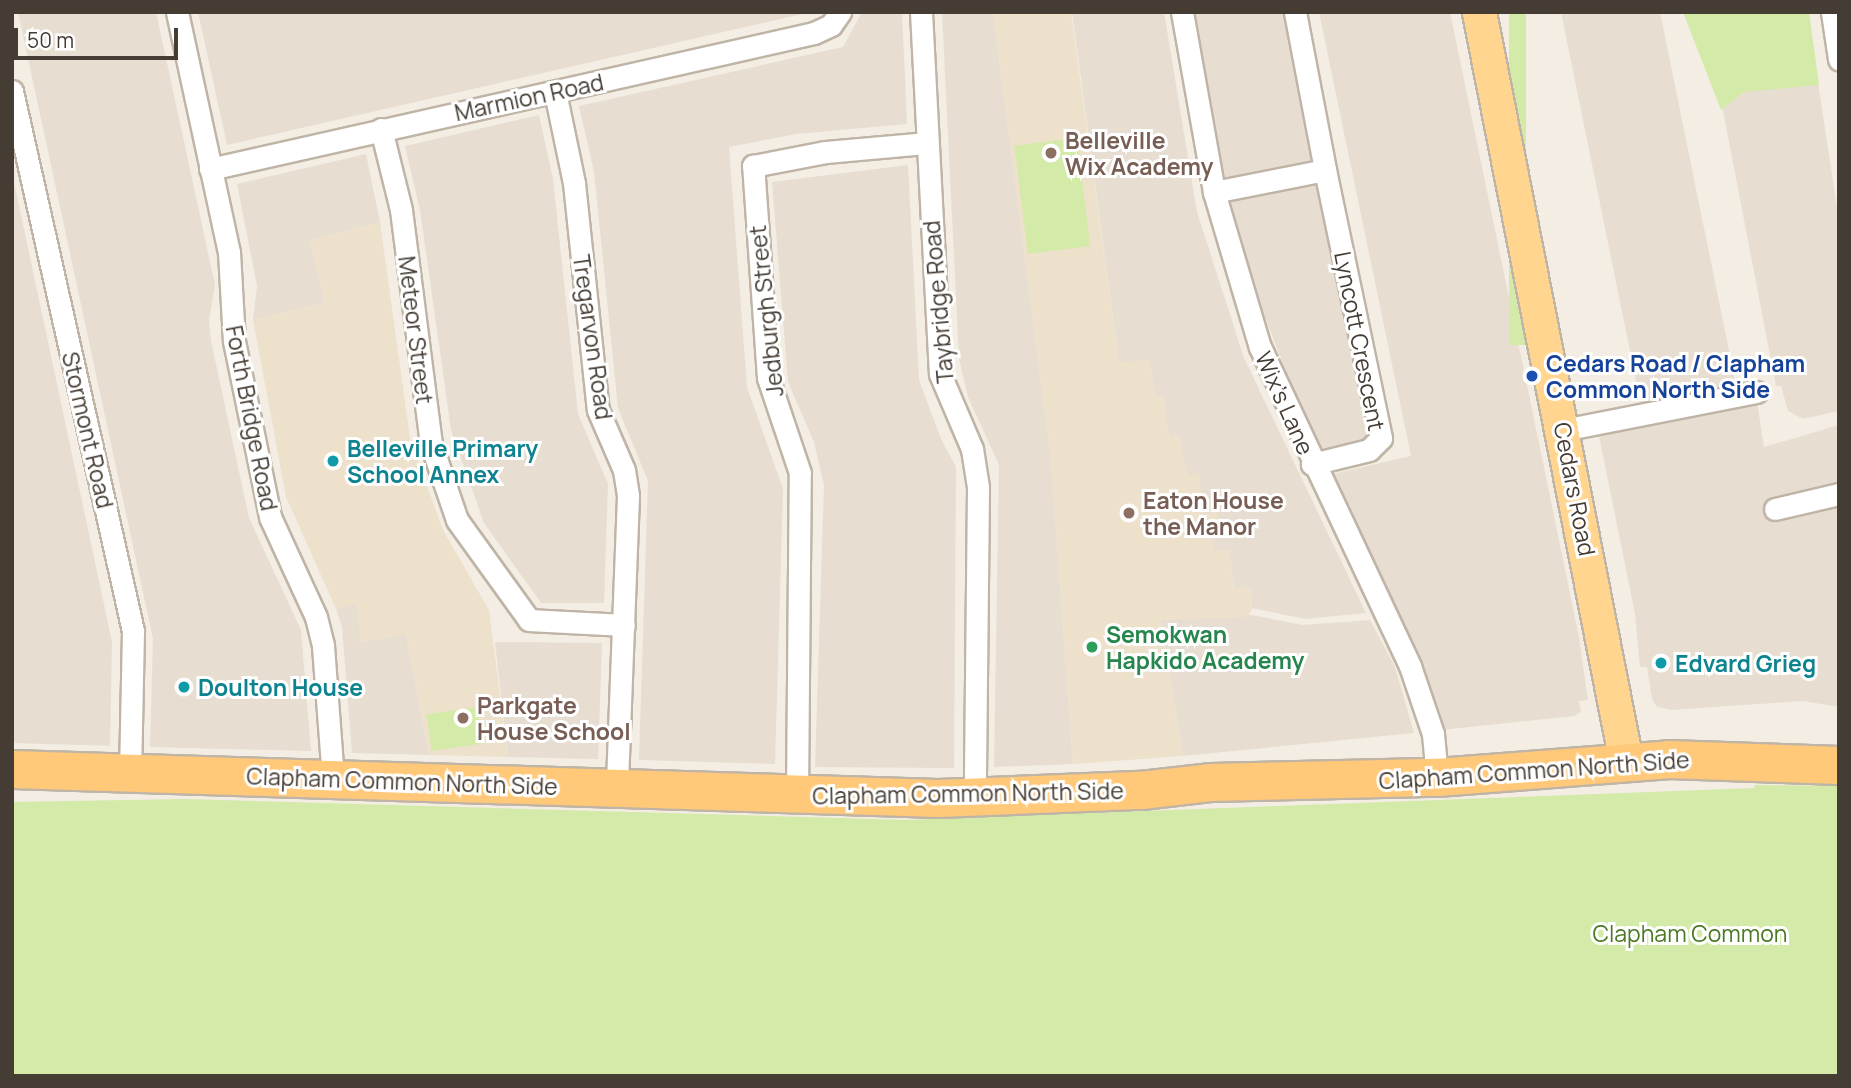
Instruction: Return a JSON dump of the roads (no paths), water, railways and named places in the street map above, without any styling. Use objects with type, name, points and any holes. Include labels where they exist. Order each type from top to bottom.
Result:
[{"type":"highway","name":"Clapham Common North Side","points":[[12,769],[797,795],[975,797],[1210,782],[1437,777],[1626,761],[1685,759],[1839,765]]},
{"type":"main road","name":"Cedars Road","points":[[1479,12],[1626,761]]},
{"type":"street","name":"Forth Bridge Road","points":[[177,12],[229,252],[234,341],[271,517],[316,617],[323,646],[332,778]]},
{"type":"street","name":"Marmion Road","points":[[211,169],[814,33],[831,24],[840,12]]},
{"type":"street","name":"Taybridge Road","points":[[921,12],[940,374],[972,449],[978,488],[975,797]]},
{"type":"street","name":"Wix's Lane","points":[[1182,12],[1214,192],[1260,347],[1312,464],[1414,675],[1433,734],[1437,777]]},
{"type":"street","name":"Lyncott Crescent","points":[[1295,12],[1381,438],[1369,450],[1312,464]]},
{"type":"street","points":[[1832,12],[1839,59]]},
{"type":"street","name":"Stormont Road","points":[[12,91],[133,631],[130,772]]},
{"type":"street","name":"Tregarvon Road","points":[[555,92],[574,183],[598,410],[627,483],[617,789]]},
{"type":"street","name":"Meteor Street","points":[[381,129],[401,210],[432,444],[457,520],[529,620],[624,625]]},
{"type":"street","name":"Jedburgh Street","points":[[797,795],[800,473],[768,378],[753,166],[825,152],[926,143]]},
{"type":"street","points":[[1214,192],[1325,170]]},
{"type":"street","points":[[1563,430],[1756,391]]},
{"type":"street","points":[[1776,509],[1839,494]]},
{"type":"place","name":"Belleville Wix Academy","points":[[1051,153]]},
{"type":"place","name":"Cedars Road / Clapham Common North Side","points":[[1532,376]]},
{"type":"place","name":"Belleville Primary School Annex","points":[[333,461]]},
{"type":"place","name":"Eaton House the Manor","points":[[1129,513]]},
{"type":"place","name":"Semokwan Hapkido Academy","points":[[1092,647]]},
{"type":"place","name":"Edvard Grieg","points":[[1661,663]]},
{"type":"place","name":"Doulton House","points":[[184,687]]},
{"type":"place","name":"Parkgate House School","points":[[463,718]]},
{"type":"park label","name":"Clapham Common","points":[[1690,933]]}]
